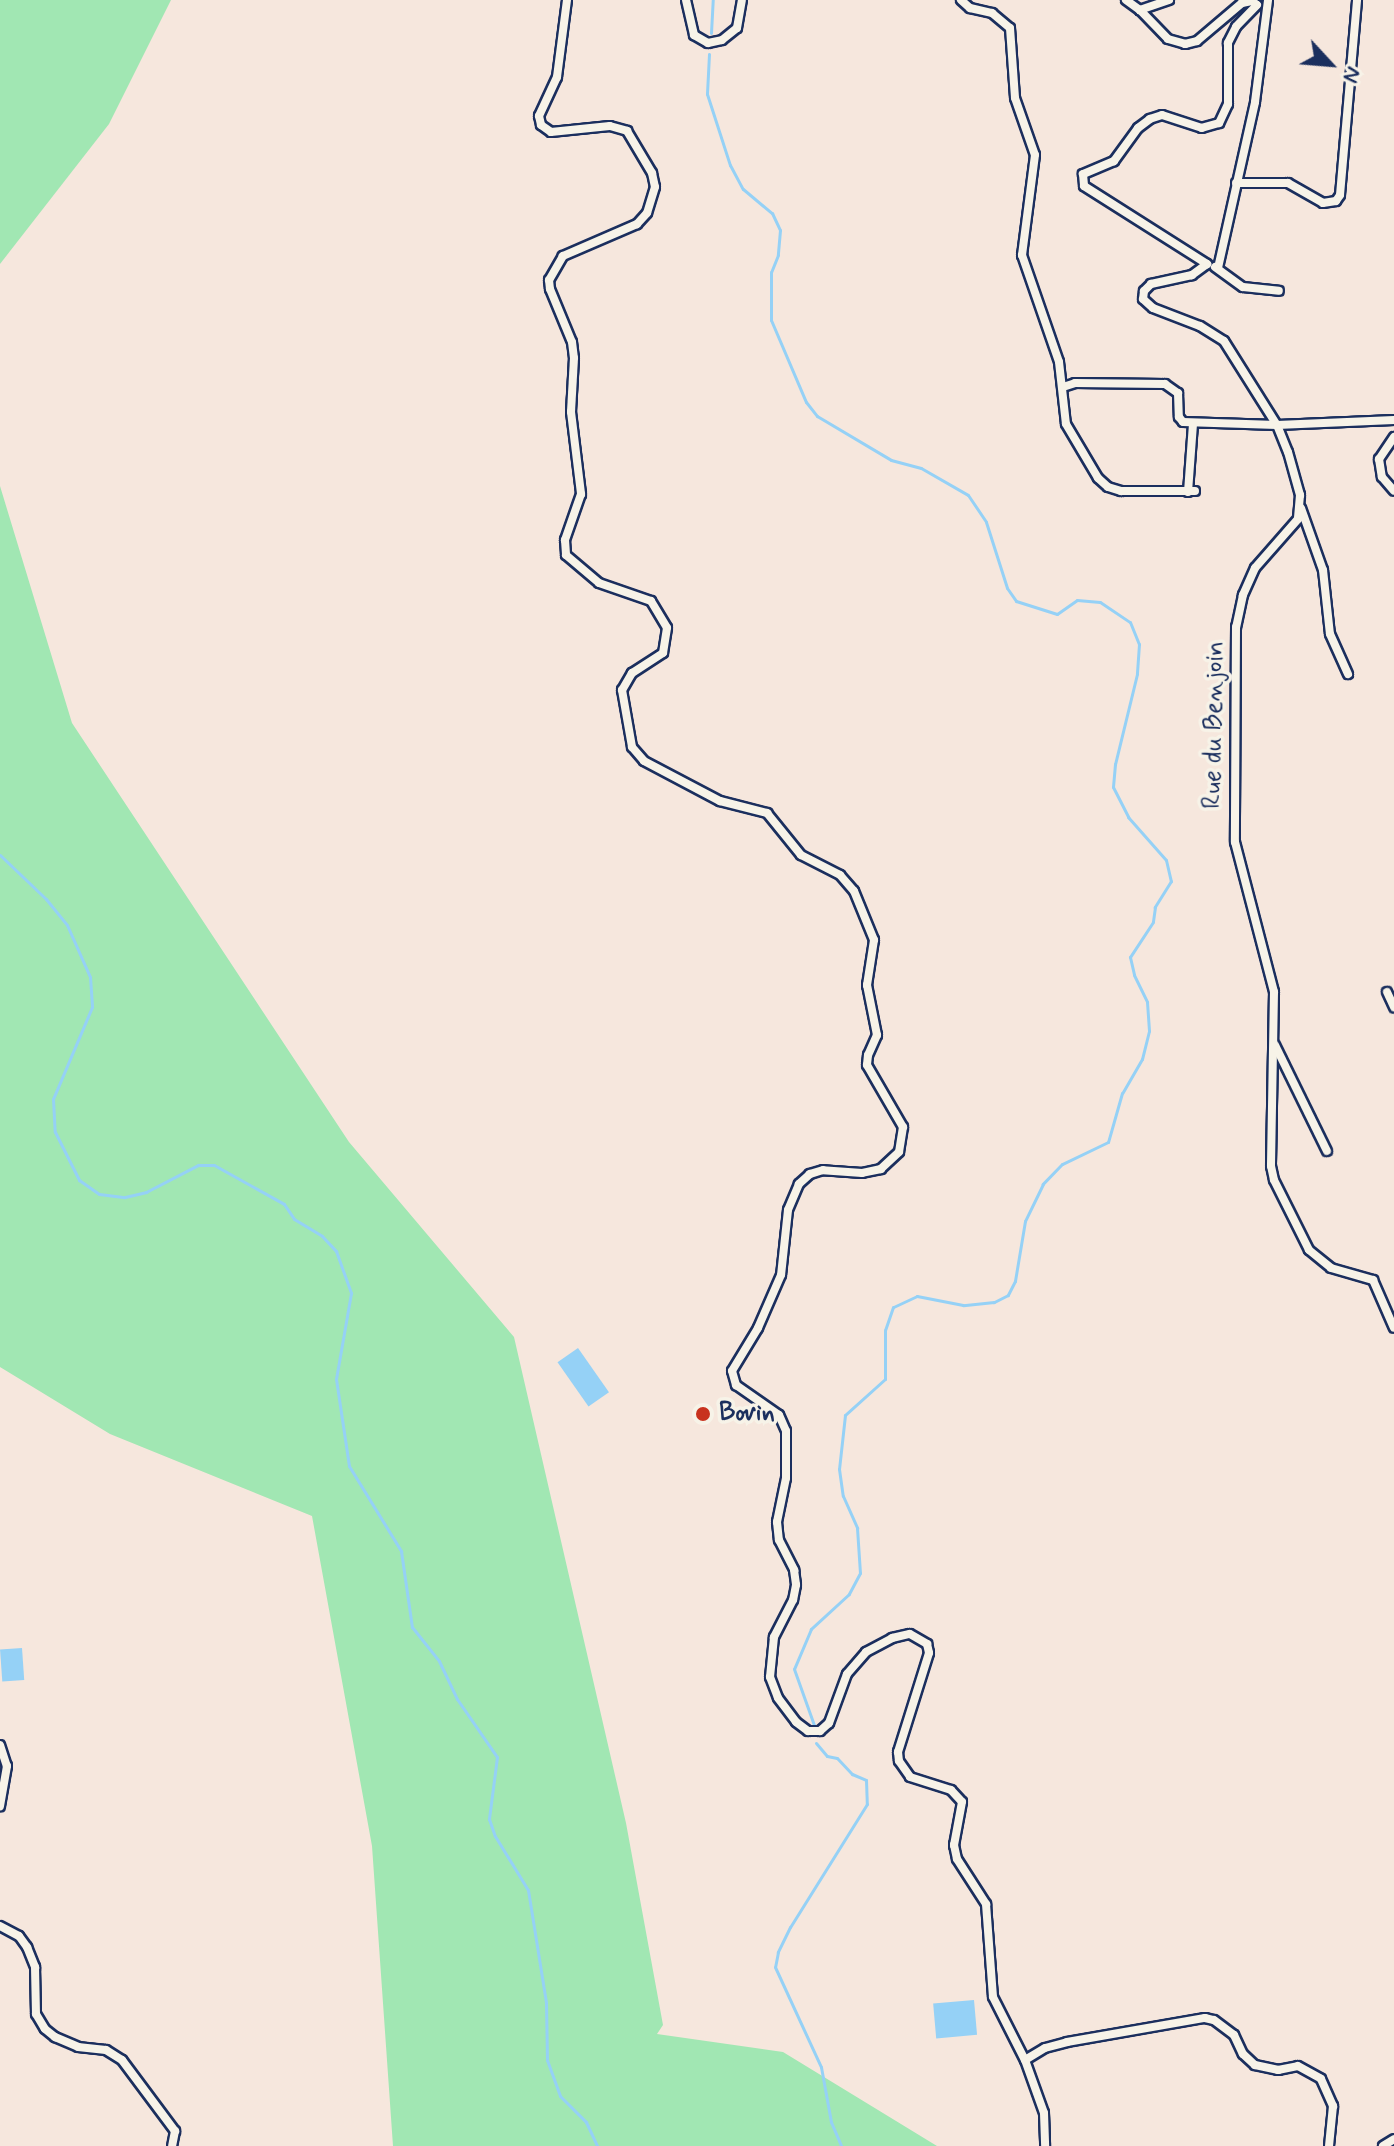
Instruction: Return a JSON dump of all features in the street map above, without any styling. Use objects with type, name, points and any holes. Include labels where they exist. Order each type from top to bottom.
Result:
[{"type":"street","points":[[567,0],[557,77],[539,116],[541,125],[551,132],[610,126],[627,131],[652,173],[655,187],[653,201],[637,224],[563,256],[549,280],[572,342],[574,358],[571,412],[581,494],[565,540],[566,555],[599,583],[651,601],[667,628],[663,653],[632,673],[622,690],[632,747],[644,761],[720,801],[767,813],[801,855],[840,875],[854,891],[874,940],[867,985],[877,1035],[867,1065],[903,1127],[899,1152],[881,1169],[862,1173],[823,1170],[810,1174],[799,1184],[788,1210],[781,1275],[758,1328],[732,1371],[736,1385],[779,1415],[786,1431],[786,1478],[777,1522],[779,1540],[794,1570],[796,1585],[793,1600],[774,1637],[770,1677],[778,1698],[796,1722],[808,1731],[820,1731],[829,1723],[847,1674],[866,1652],[892,1638],[910,1634],[927,1644],[929,1653],[898,1752],[899,1761],[910,1777],[951,1790],[962,1802],[954,1845],[957,1859],[986,1904],[993,1997],[1025,2060],[1044,2113],[1045,2146]]},
{"type":"street","points":[[686,0],[694,35],[708,43],[722,40],[737,28],[742,0]]},
{"type":"street","points":[[961,0],[970,8],[992,13],[1010,28],[1015,98],[1035,155],[1022,255],[1059,362],[1066,424],[1098,478],[1121,491],[1192,491],[1193,424]]},
{"type":"street","points":[[1126,0],[1168,39],[1185,44],[1197,41],[1236,6],[1248,1],[1262,1]]},
{"type":"street","points":[[1140,10],[1169,0]]},
{"type":"street","points":[[1236,183],[1288,183],[1323,203],[1336,201],[1340,195],[1357,0]]},
{"type":"street","points":[[1218,268],[1255,102],[1262,1]]},
{"type":"street","points":[[1262,1],[1236,27],[1228,43],[1228,104],[1219,123],[1202,128],[1162,115],[1150,119],[1138,128],[1114,161],[1090,169],[1082,177],[1084,186],[1218,268],[1243,287],[1279,291]]},
{"type":"street","points":[[1207,264],[1192,275],[1151,284],[1144,291],[1143,299],[1153,308],[1200,326],[1224,341],[1277,425],[1298,483],[1301,508],[1323,570],[1330,634],[1348,674]]},
{"type":"street","points":[[1063,387],[1075,383],[1165,384],[1178,393],[1179,417],[1193,424],[1277,425],[1394,420]]},
{"type":"street","points":[[1394,437],[1379,459],[1382,477],[1394,491]]},
{"type":"street","name":"Rue du Benjoin","points":[[1301,508],[1292,530],[1264,558],[1249,580],[1236,627],[1235,842],[1272,984],[1275,1044],[1270,1151],[1274,1180],[1309,1250],[1331,1268],[1373,1280],[1394,1328]]},
{"type":"street","points":[[1387,992],[1394,1007]]},
{"type":"street","name":"Rue du Benjoin","points":[[1275,1044],[1327,1151]]},
{"type":"street","points":[[0,1745],[7,1766],[0,1806]]},
{"type":"street","points":[[0,1926],[19,1936],[27,1947],[35,1967],[36,2014],[45,2029],[78,2047],[106,2050],[122,2060],[175,2131],[172,2146]]},
{"type":"street","points":[[1025,2060],[1045,2048],[1067,2042],[1205,2018],[1214,2020],[1234,2035],[1243,2054],[1255,2065],[1266,2069],[1298,2066],[1321,2079],[1333,2106],[1329,2146]]},
{"type":"street","points":[[1383,2146],[1394,2139]]},
{"type":"green space","points":[[0,0],[171,0],[109,124],[0,264]]},
{"type":"green space","points":[[0,486],[72,723],[349,1142],[514,1337],[626,1823],[663,2025],[657,2034],[783,2052],[937,2146],[393,2146],[372,1846],[312,1516],[110,1434],[0,1367]]},
{"type":"water","points":[[578,1348],[609,1392],[588,1407],[558,1362]]},
{"type":"water","points":[[22,1648],[24,1680],[2,1681],[0,1650]]},
{"type":"water","points":[[974,2000],[977,2035],[936,2038],[933,2004]]},
{"type":"waterway","points":[[711,33],[713,0]]},
{"type":"waterway","points":[[709,54],[707,94],[730,165],[743,189],[772,213],[780,230],[778,255],[771,272],[771,320],[806,402],[817,416],[891,460],[921,468],[968,495],[986,522],[1007,588],[1016,601],[1057,614],[1077,600],[1100,602],[1130,622],[1139,644],[1137,674],[1115,764],[1113,787],[1128,817],[1166,860],[1171,881],[1155,907],[1153,922],[1130,957],[1134,975],[1147,1002],[1149,1031],[1142,1059],[1122,1093],[1108,1142],[1062,1164],[1043,1184],[1025,1221],[1015,1281],[1008,1295],[994,1302],[963,1305],[917,1296],[893,1307],[885,1330],[885,1379],[845,1415],[839,1469],[843,1496],[857,1528],[860,1573],[849,1594],[811,1629],[794,1669],[815,1728]]},
{"type":"waterway","points":[[0,855],[46,899],[67,925],[90,977],[92,1007],[53,1099],[55,1132],[79,1180],[99,1194],[125,1197],[146,1192],[198,1165],[214,1165],[284,1204],[294,1219],[322,1236],[336,1251],[351,1293],[336,1379],[349,1466],[401,1551],[412,1627],[439,1661],[457,1699],[497,1757],[489,1819],[495,1836],[528,1890],[546,2003],[547,2060],[560,2096],[586,2122],[597,2146]]},
{"type":"waterway","points":[[816,1743],[827,1756],[837,1758],[852,1774],[866,1780],[867,1804],[790,1927],[778,1952],[775,1967],[821,2067],[831,2122],[841,2146]]},
{"type":"place","name":"Bovin","points":[[703,1414]]}]
